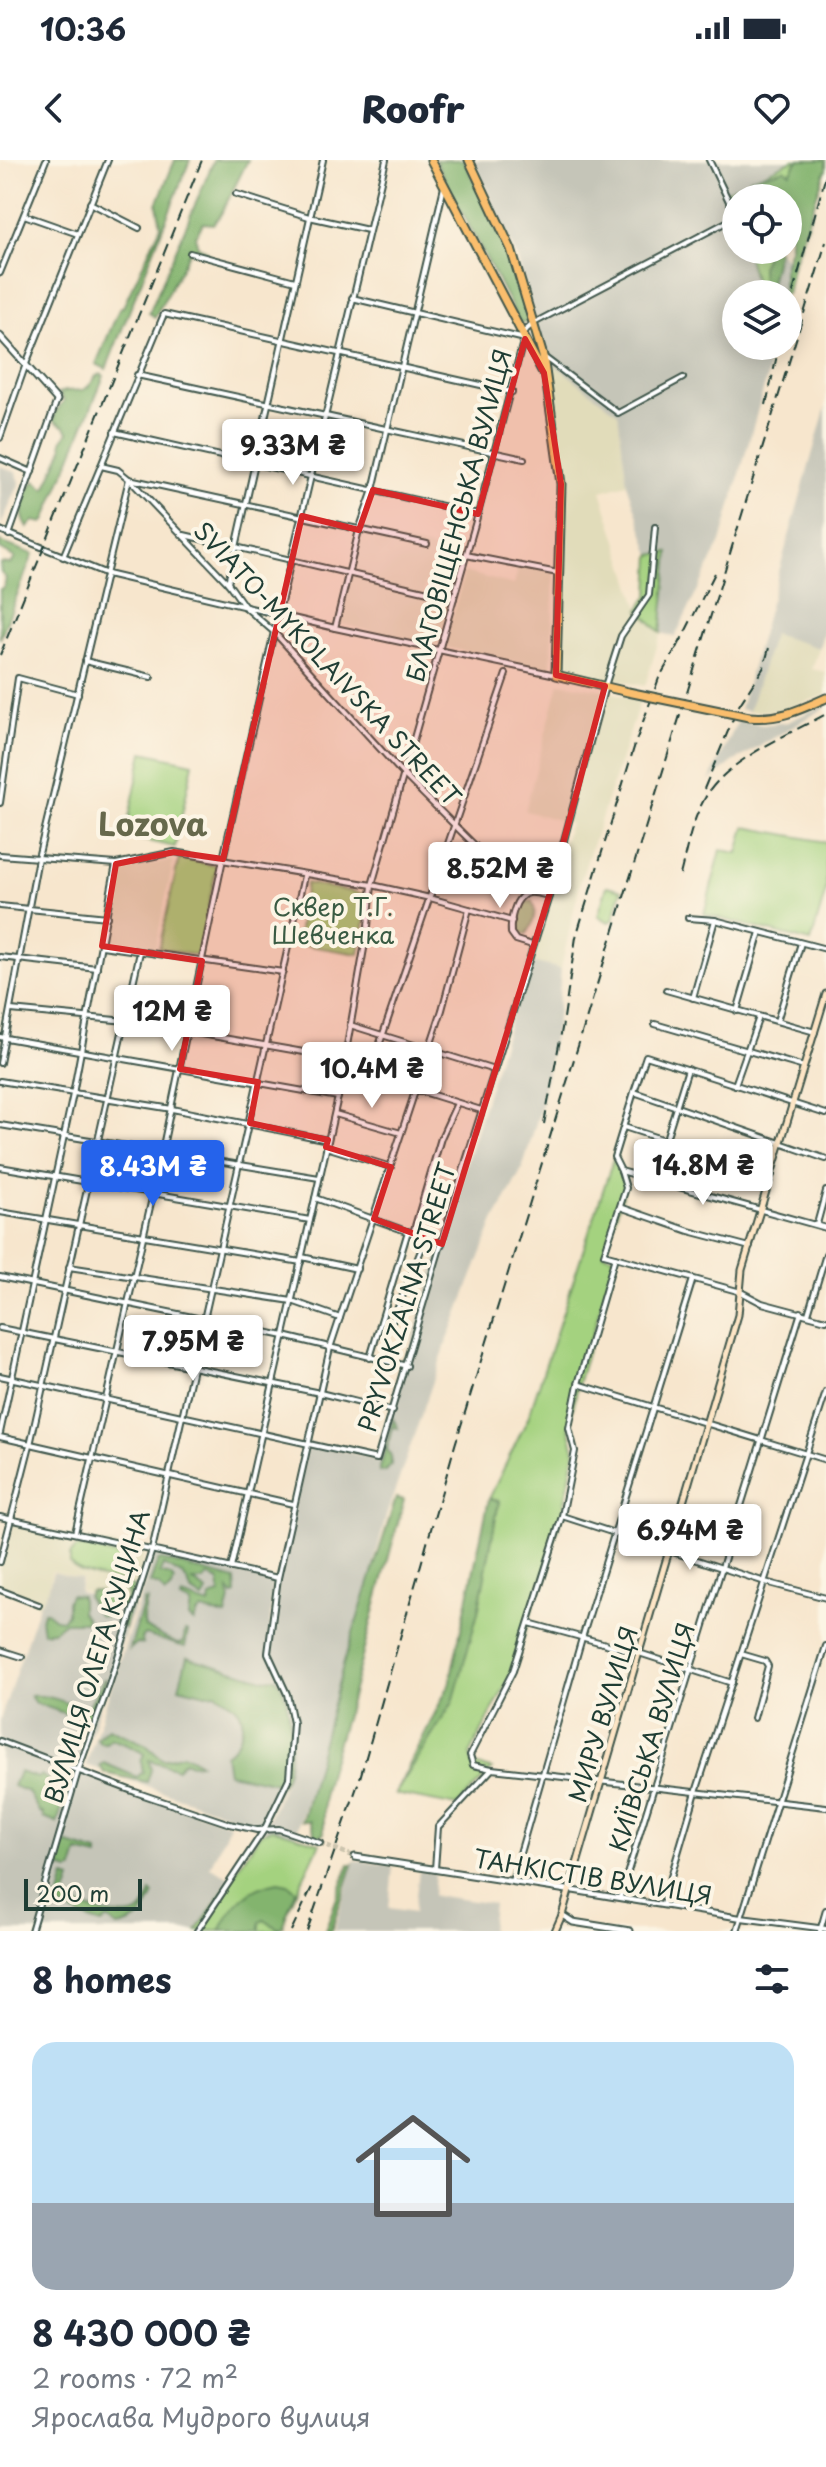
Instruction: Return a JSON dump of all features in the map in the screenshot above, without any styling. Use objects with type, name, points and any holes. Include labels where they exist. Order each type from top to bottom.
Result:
[{"type":"main road","points":[[431,160],[544,373]]},
{"type":"main road","points":[[469,160],[511,249],[543,356],[561,484],[556,675],[767,719],[787,716],[826,698]]},
{"type":"main road","name":"МИРУ ВУЛИЦЯ","points":[[555,1931],[707,1425],[738,1315],[742,1270],[826,994]]},
{"type":"street","points":[[0,273],[46,160]]},
{"type":"street","points":[[0,438],[26,364],[108,160]]},
{"type":"street","points":[[228,583],[323,160]]},
{"type":"street","points":[[75,1533],[163,1152],[223,859],[278,614],[386,160]]},
{"type":"street","points":[[709,160],[722,187]]},
{"type":"street","points":[[335,628],[359,530],[373,490],[444,185]]},
{"type":"street","points":[[236,194],[309,217],[368,230]]},
{"type":"street","points":[[90,203],[139,228]]},
{"type":"street","points":[[24,215],[78,234]]},
{"type":"street","points":[[534,323],[722,224]]},
{"type":"street","points":[[190,253],[295,281]]},
{"type":"street","points":[[352,298],[525,339]]},
{"type":"street","points":[[63,557],[164,314],[512,392]]},
{"type":"street","name":"БЛАГОВІЩЕНСЬКА ВУЛИЦЯ","points":[[231,1568],[338,1097],[372,885],[512,392],[526,330],[534,323]]},
{"type":"street","points":[[0,336],[57,400],[9,535]]},
{"type":"street","points":[[543,356],[618,413],[683,378]]},
{"type":"street","points":[[137,375],[524,459]]},
{"type":"street","points":[[114,432],[478,514]]},
{"type":"street","points":[[0,458],[32,472]]},
{"type":"street","name":"SVIATO-MYKOLAIVSKA STREET","points":[[100,465],[118,470],[129,479],[403,774],[524,894]]},
{"type":"street","points":[[0,1063],[2,1038],[38,858],[129,479],[427,544]]},
{"type":"street","name":"PRYVOKZALNA STREET","points":[[308,1443],[377,1459],[481,1110],[549,896],[605,686],[621,636],[649,595],[655,527]]},
{"type":"street","points":[[0,530],[107,574],[335,628],[556,675]]},
{"type":"street","points":[[184,535],[454,598]]},
{"type":"street","points":[[466,555],[560,574]]},
{"type":"street","points":[[85,661],[151,677]]},
{"type":"street","points":[[369,1075],[506,674]]},
{"type":"street","points":[[0,803],[18,678],[78,694]]},
{"type":"street","points":[[0,855],[116,864],[174,852],[372,885],[512,921]]},
{"type":"street","points":[[116,864],[82,1051],[0,1435],[92,1460],[293,1504]]},
{"type":"street","name":"ВУЛИЦЯ ОЛЕГА КУЦИНА","points":[[31,1931],[79,1768],[152,1550],[304,876]]},
{"type":"street","points":[[533,946],[513,937],[510,929],[518,900],[524,894],[549,896]]},
{"type":"street","points":[[0,906],[107,917]]},
{"type":"street","points":[[197,1931],[264,1830],[289,1778],[293,1723],[287,1694],[268,1653],[278,1578],[293,1504],[330,1348],[429,1048],[469,909]]},
{"type":"street","points":[[688,918],[715,920],[826,949]]},
{"type":"street","points":[[693,998],[715,920]]},
{"type":"street","points":[[737,1011],[760,932]]},
{"type":"street","points":[[777,1022],[801,943]]},
{"type":"street","points":[[102,946],[283,972]]},
{"type":"street","points":[[0,1562],[30,1445],[140,952]]},
{"type":"street","points":[[0,957],[98,968]]},
{"type":"street","points":[[666,990],[815,1032]]},
{"type":"street","points":[[10,1010],[126,1021],[344,1059]]},
{"type":"street","points":[[735,1085],[759,1017]]},
{"type":"street","points":[[655,1024],[804,1067]]},
{"type":"street","points":[[350,1025],[494,1070]]},
{"type":"street","points":[[2,1038],[338,1097]]},
{"type":"street","points":[[826,1114],[646,1056],[614,1157],[626,1188],[604,1254],[741,1292],[762,1303],[826,1320]]},
{"type":"street","points":[[343,1067],[481,1110]]},
{"type":"street","points":[[666,1140],[688,1069]]},
{"type":"street","points":[[0,1081],[250,1123],[328,1140]]},
{"type":"street","points":[[634,1092],[826,1159]]},
{"type":"street","points":[[370,1358],[441,1138],[457,1103]]},
{"type":"street","points":[[334,1114],[401,1133]]},
{"type":"street","points":[[0,1125],[319,1178]]},
{"type":"street","points":[[624,1127],[772,1175]]},
{"type":"street","points":[[326,1147],[391,1167]]},
{"type":"street","points":[[0,1167],[310,1220]]},
{"type":"street","points":[[621,1171],[826,1228]]},
{"type":"street","points":[[817,1224],[826,1191]]},
{"type":"street","points":[[315,1198],[442,1244]]},
{"type":"street","points":[[620,1207],[689,1231],[750,1247]]},
{"type":"street","points":[[0,1212],[357,1269]]},
{"type":"street","points":[[392,1322],[426,1238]]},
{"type":"street","points":[[808,1314],[826,1254]]},
{"type":"street","points":[[615,1257],[578,1384],[569,1428],[575,1451],[562,1516],[513,1671],[470,1755],[473,1765],[826,1807]]},
{"type":"street","points":[[69,1267],[292,1301],[340,1318]]},
{"type":"street","points":[[0,1277],[284,1336],[407,1366]]},
{"type":"street","points":[[512,1881],[582,1638],[693,1279]]},
{"type":"street","name":"КИЇВСЬКА ВУЛИЦЯ","points":[[620,1897],[801,1312]]},
{"type":"street","points":[[0,1328],[320,1393],[393,1411]]},
{"type":"street","points":[[0,1376],[308,1443]]},
{"type":"street","points":[[578,1384],[826,1460]]},
{"type":"street","points":[[663,1904],[696,1792],[826,1392]]},
{"type":"street","points":[[562,1516],[723,1569],[826,1598]]},
{"type":"street","points":[[0,1517],[278,1578]]},
{"type":"street","points":[[0,1590],[39,1605]]},
{"type":"street","points":[[529,1623],[639,1653],[732,1683]]},
{"type":"street","points":[[737,1931],[826,1646]]},
{"type":"street","points":[[0,1650],[22,1657]]},
{"type":"street","points":[[741,1654],[765,1661],[768,1666],[754,1718]]},
{"type":"street","points":[[0,1741],[217,1820],[264,1830],[279,1829],[320,1843]]},
{"type":"street","points":[[435,1869],[438,1827],[492,1769]]},
{"type":"street","name":"ТАНКІСТІВ ВУЛИЦЯ","points":[[355,1857],[822,1929]]},
{"type":"street","points":[[822,1929],[826,1910]]},
{"type":"street","points":[[562,1915],[573,1922],[630,1931]]},
{"type":"highlighted area","points":[[525,339],[544,373],[561,484],[556,675],[605,686],[550,893],[442,1244],[374,1219],[391,1167],[326,1147],[328,1140],[250,1123],[258,1082],[180,1069],[202,961],[102,946],[116,864],[174,852],[223,859],[302,516],[359,530],[373,490],[478,514]]},
{"type":"shaded area","points":[[474,160],[793,160],[741,184],[722,184],[722,264],[750,264],[754,280],[722,280],[722,360],[770,360],[721,542],[675,637],[661,633],[669,552],[651,555],[627,484],[618,413],[547,359],[517,257]]},
{"type":"shaded area","points":[[767,264],[788,264],[785,280],[763,280]]},
{"type":"shaded area","points":[[547,359],[618,413],[627,484],[601,491],[639,609],[661,633],[645,686],[562,669],[564,485]]},
{"type":"shaded area","points":[[826,406],[826,623],[819,648],[773,634],[749,711],[740,709]]},
{"type":"shaded area","points":[[0,466],[16,472],[20,482],[1,525]]},
{"type":"shaded area","points":[[360,531],[435,549],[424,592],[451,600],[438,646],[340,624]]},
{"type":"shaded area","points":[[519,564],[554,571],[551,667],[547,669],[445,647],[464,572],[514,585]]},
{"type":"shaded area","points":[[773,633],[819,648],[812,669],[826,672],[826,695],[777,711],[749,711]]},
{"type":"shaded area","points":[[559,683],[604,690],[640,701],[580,882],[561,969],[528,961],[570,823],[525,811]]},
{"type":"shaded area","points":[[826,704],[826,707],[733,762],[709,781],[738,721],[763,725],[788,722]]},
{"type":"shaded area","points":[[174,860],[155,949],[106,939],[121,869]]},
{"type":"shaded area","points":[[528,961],[561,969],[557,1019],[540,1110],[522,1169],[494,1221],[445,1347],[386,1516],[340,1693],[295,1836],[264,1830],[287,1777],[261,1826],[86,1765],[154,1555],[273,1580],[268,1653],[278,1578],[308,1443],[376,1459]]},
{"type":"shaded area","points":[[14,1523],[145,1552],[134,1601],[80,1591],[82,1579],[52,1571],[48,1590],[39,1605],[0,1589],[0,1568]]},
{"type":"shaded area","points":[[53,1572],[81,1579],[79,1592],[135,1605],[79,1768],[135,1792],[230,1824],[210,1867],[230,1877],[197,1931],[0,1931],[0,1720]]},
{"type":"shaded area","points":[[355,1860],[393,1866],[389,1908],[414,1912],[419,1871],[435,1873],[433,1895],[493,1904],[490,1931],[334,1931]]},
{"type":"green space","points":[[175,160],[190,160],[106,369],[96,364],[120,307],[123,307],[161,226],[157,204]]},
{"type":"green space","points":[[214,160],[248,160],[220,216],[213,224],[203,223],[195,237],[198,246],[209,256],[190,251],[155,317],[149,313]]},
{"type":"green space","points":[[435,160],[464,160],[517,273],[531,322],[520,323]]},
{"type":"green space","points":[[793,160],[796,160],[790,184],[741,184]]},
{"type":"green space","points":[[798,160],[826,160],[826,169],[802,238],[802,184],[747,184],[750,178],[785,169],[790,173]]},
{"type":"green space","points":[[750,264],[767,264],[763,280],[754,280]]},
{"type":"green space","points":[[762,264],[774,264],[770,280],[761,280]]},
{"type":"green space","points":[[785,264],[793,264],[790,280],[783,280]]},
{"type":"green space","points":[[102,374],[104,376],[45,521],[34,521],[28,527],[22,509],[25,497],[35,481],[45,489],[68,432],[54,421],[55,413],[64,401],[59,393],[83,390]]},
{"type":"green space","points":[[0,542],[33,554],[0,639],[0,589],[4,588],[6,578],[1,573],[0,563],[11,564],[15,558],[0,549]]},
{"type":"green space","points":[[669,552],[661,633],[639,610],[649,595],[651,555]]},
{"type":"green space","points":[[143,752],[193,763],[175,847],[125,836]]},
{"type":"green space","points":[[745,827],[826,842],[826,890],[811,942],[704,914],[721,850],[738,853]]},
{"type":"green space","points":[[179,858],[217,866],[198,956],[159,948]]},
{"type":"green space","name":"Сквер Т.Г. Шевченка","points":[[306,883],[370,895],[359,954],[297,944]]},
{"type":"green space","points":[[607,886],[622,890],[613,920],[609,922],[598,916]]},
{"type":"green space","points":[[532,901],[534,919],[526,935],[517,932],[523,902]]},
{"type":"green space","points":[[614,1157],[626,1183],[604,1254],[615,1257],[578,1384],[569,1427],[575,1451],[562,1516],[513,1671],[470,1754],[473,1765],[492,1769],[457,1806],[395,1794],[453,1702],[478,1612],[499,1501],[489,1499],[528,1418]]},
{"type":"green space","points":[[393,1419],[398,1428],[392,1427],[387,1449],[391,1465],[386,1471],[379,1472]]},
{"type":"green space","points":[[396,1498],[404,1500],[329,1771],[324,1793],[324,1833],[317,1838],[310,1821],[302,1821],[345,1658]]},
{"type":"green space","points":[[489,1499],[499,1501],[478,1612],[453,1702],[395,1794],[449,1685]]},
{"type":"green space","points":[[85,1547],[128,1559],[133,1567],[131,1576],[109,1579],[75,1568],[70,1564],[70,1555],[76,1548]]},
{"type":"green space","points":[[158,1561],[235,1580],[236,1594],[229,1590],[226,1616],[202,1610],[194,1622],[189,1618],[191,1604],[181,1599],[182,1596],[209,1605],[210,1597],[220,1594],[219,1581],[208,1576],[204,1581],[193,1581],[207,1592],[203,1599],[191,1591],[184,1577],[163,1565],[160,1573],[171,1576],[174,1581],[165,1594],[160,1586],[150,1583]]},
{"type":"green space","points":[[106,1582],[135,1587],[124,1628],[117,1622],[123,1611],[120,1603],[127,1600],[127,1591]]},
{"type":"green space","points":[[90,1591],[98,1591],[112,1598],[107,1616],[98,1615],[87,1596]]},
{"type":"green space","points":[[70,1595],[81,1596],[81,1612],[85,1622],[65,1622],[53,1631],[43,1632],[43,1613],[45,1611],[62,1620],[67,1614]]},
{"type":"green space","points":[[147,1600],[143,1618],[145,1628],[177,1644],[183,1643],[185,1631],[188,1632],[185,1647],[145,1635],[141,1638],[143,1644],[137,1643],[130,1649],[144,1601]]},
{"type":"green space","points":[[187,1657],[263,1679],[276,1678],[286,1701],[290,1730],[289,1760],[282,1784],[228,1773],[225,1755],[240,1733],[240,1713],[216,1693],[206,1694],[179,1687]]},
{"type":"green space","points":[[104,1679],[98,1702],[83,1720],[35,1703],[30,1696],[57,1699],[82,1711],[87,1709]]},
{"type":"green space","points":[[108,1728],[145,1744],[163,1760],[183,1754],[200,1763],[184,1761],[177,1769],[149,1760],[151,1770],[147,1782],[104,1773],[100,1765],[104,1763],[137,1777],[143,1772],[141,1761],[144,1754],[111,1739],[100,1743],[97,1738]]},
{"type":"green space","points":[[19,1772],[39,1778],[41,1775],[57,1786],[69,1787],[57,1823],[43,1818],[43,1813],[40,1813],[28,1792],[13,1786]]},
{"type":"green space","points":[[272,1828],[320,1843],[278,1931],[197,1931],[260,1834]]},
{"type":"green space","points":[[65,1843],[98,1853],[98,1857],[78,1852],[73,1870],[68,1871],[57,1866]]},
{"type":"green space","points":[[349,1864],[353,1864],[331,1931],[325,1931]]},
{"type":"green space","points":[[65,1877],[71,1879],[64,1901],[104,1913],[135,1914],[143,1908],[151,1892],[154,1894],[140,1916],[131,1923],[117,1927],[108,1919],[102,1924],[95,1922],[51,1902],[53,1898],[59,1899]]},
{"type":"green space","points":[[278,1882],[296,1890],[282,1927],[277,1928],[264,1920],[260,1922],[260,1931],[220,1931],[230,1913],[250,1893]]},
{"type":"tunnel","points":[[320,1843],[355,1857]]},
{"type":"railway","points":[[0,655],[202,160]]},
{"type":"railway","points":[[796,280],[826,175]]},
{"type":"railway","points":[[307,1931],[360,1778],[455,1445],[826,242]]},
{"type":"railway","points":[[766,405],[776,360]]},
{"type":"railway","points":[[677,648],[715,573]]},
{"type":"railway","points":[[544,1124],[576,937],[636,741],[659,678],[682,639]]},
{"type":"railway","points":[[704,789],[738,707],[764,667],[770,644]]},
{"type":"railway","points":[[680,875],[696,816],[715,784],[742,760],[826,714]]},
{"type":"railway","points":[[291,1931],[313,1885]]},
{"type":"district","name":"Lozova","points":[[153,823]]}]
